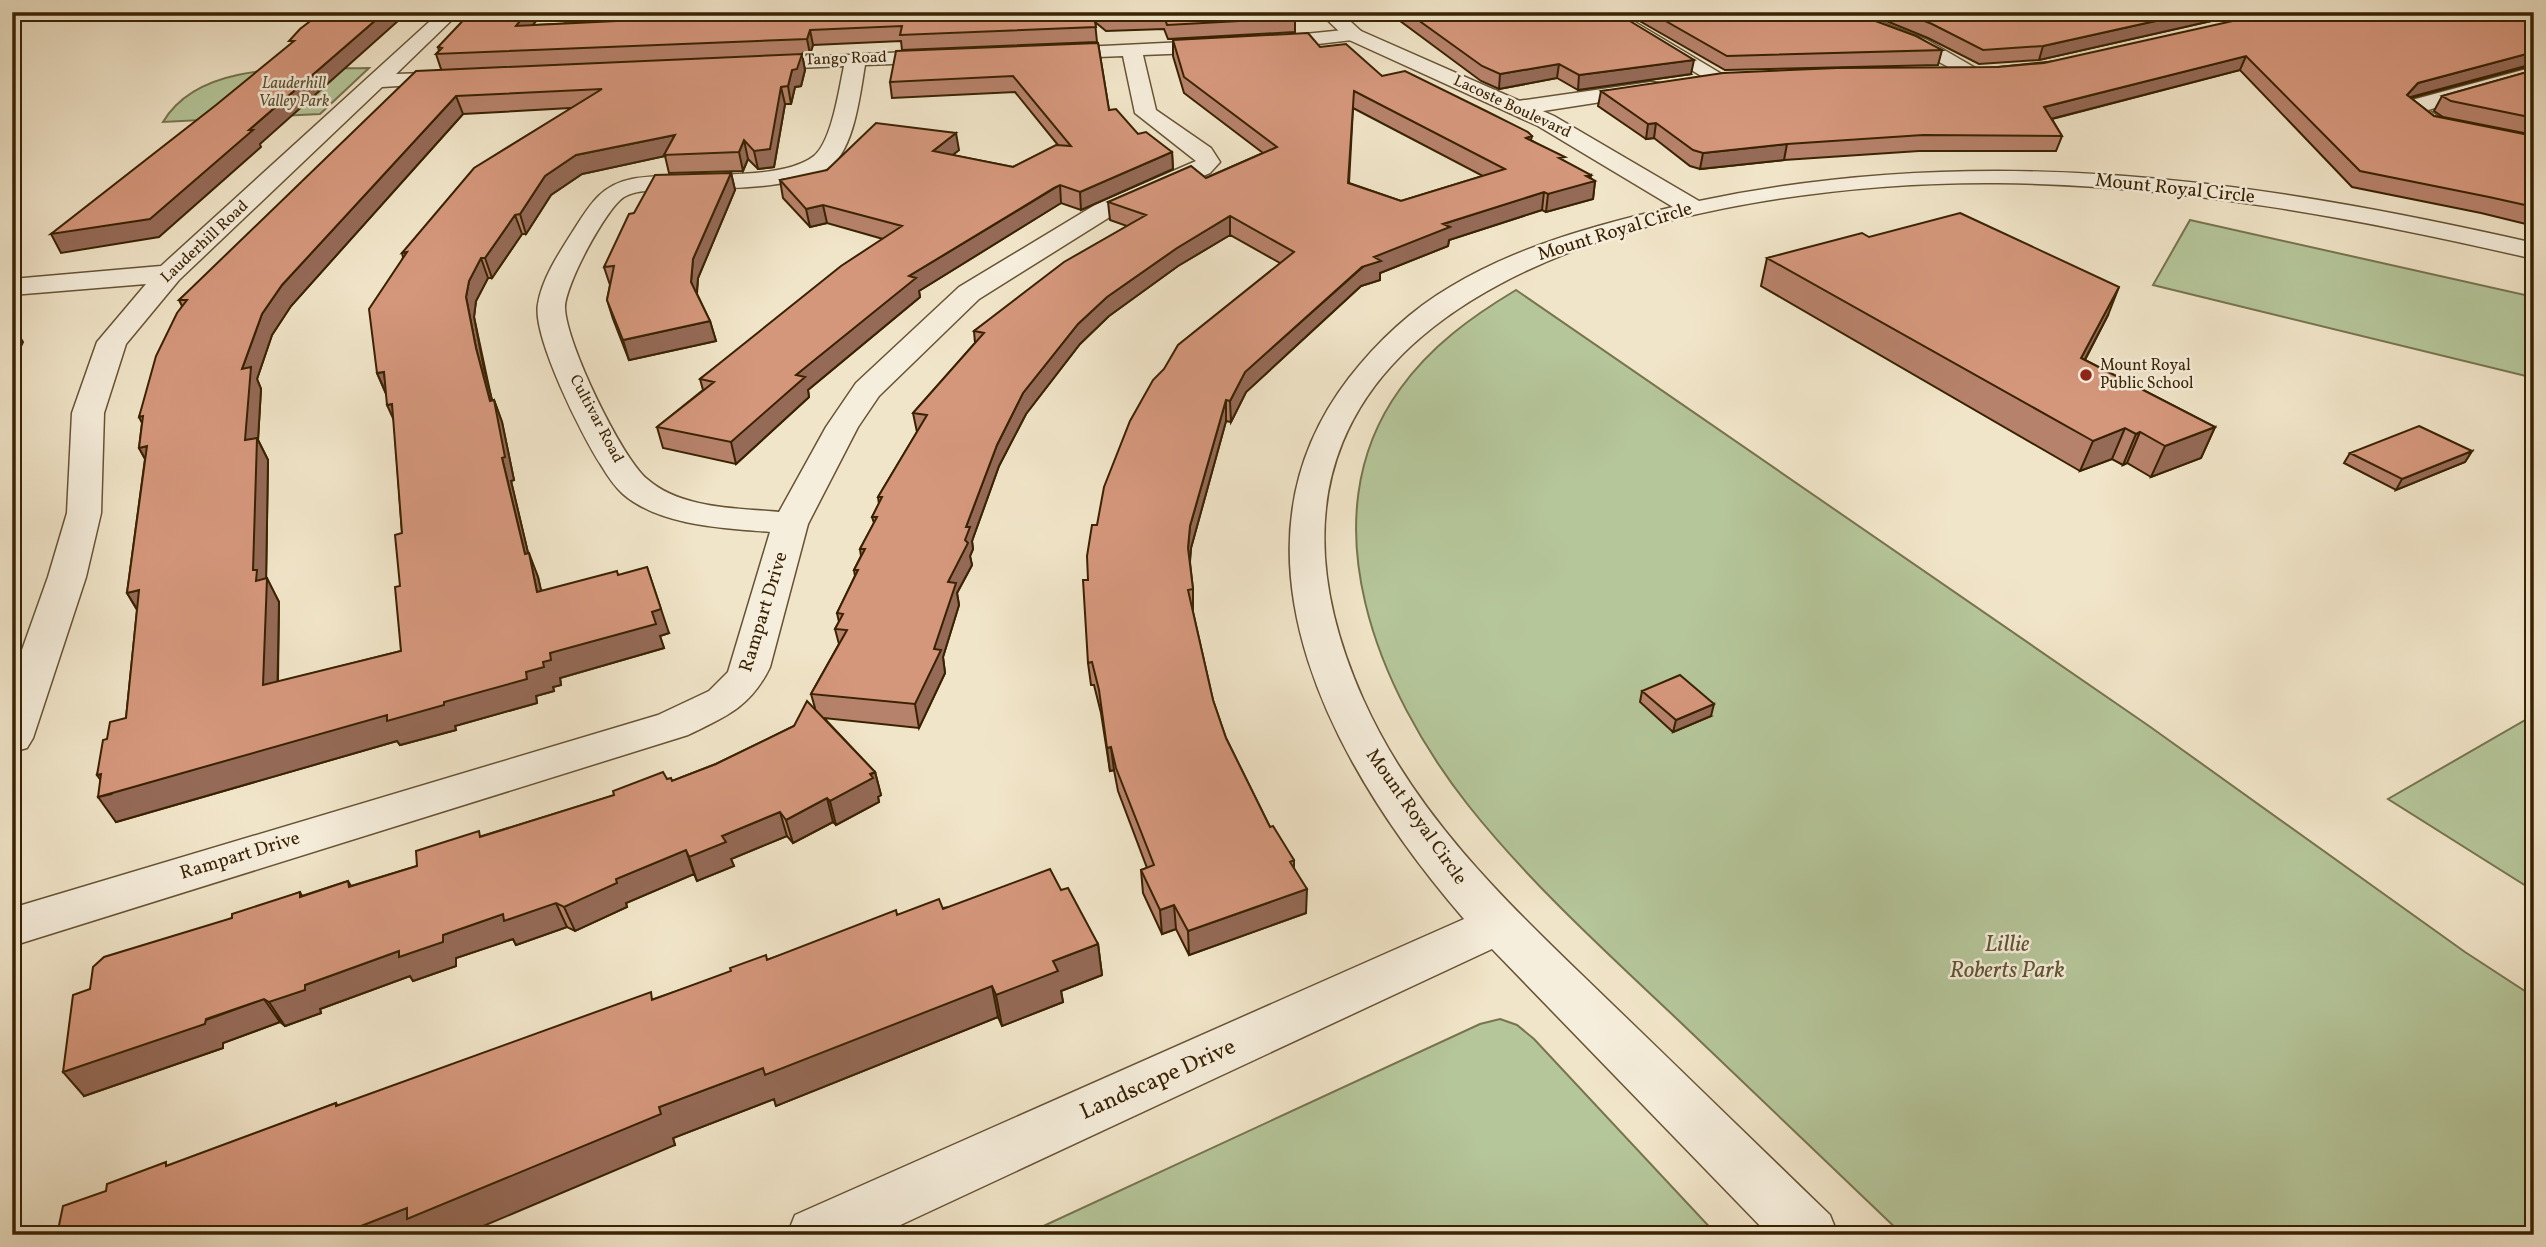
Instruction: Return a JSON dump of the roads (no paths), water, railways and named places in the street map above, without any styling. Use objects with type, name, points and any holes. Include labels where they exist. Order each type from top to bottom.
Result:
[{"type":"street","name":"Lauderhill Road","points":[[12,738],[67,577],[84,513],[88,413],[112,342],[169,274],[380,82],[451,12]]},
{"type":"street","name":"Lacoste Boulevard","points":[[1328,12],[1354,36],[1518,108],[1600,152],[1693,208]]},
{"type":"street","points":[[1604,12],[1720,79]]},
{"type":"street","points":[[1864,12],[1860,17],[1864,22],[1984,73],[1936,74]]},
{"type":"street","points":[[1031,53],[1266,44],[1354,36]]},
{"type":"street","name":"Rampart Drive","points":[[12,927],[673,725],[708,710],[735,690],[750,667],[790,524],[842,427],[867,390],[969,293],[1104,210],[1202,168],[1208,162],[1203,153],[1146,113],[1132,50]]},
{"type":"street","name":"Tango Road","points":[[734,65],[965,55]]},
{"type":"street","name":"Cultivar Road","points":[[790,524],[690,510],[668,504],[634,486],[574,386],[550,306],[573,251],[613,193],[639,185],[786,174],[823,162],[836,142],[856,59]]},
{"type":"street","points":[[2534,73],[2420,105],[2413,110],[2435,124],[2534,145]]},
{"type":"street","points":[[380,82],[475,77]]},
{"type":"street","points":[[1518,108],[1674,85],[1746,78]]},
{"type":"street","name":"Mount Royal Circle","points":[[1809,1235],[1470,894],[1412,817],[1371,756],[1346,706],[1312,605],[1307,562],[1308,514],[1317,467],[1338,416],[1360,379],[1418,321],[1482,280],[1546,251],[1693,208],[1820,185],[1893,178],[1977,175],[2077,178],[2196,189],[2309,204],[2534,251]]},
{"type":"street","points":[[12,287],[169,274]]},
{"type":"street","name":"Landscape Drive","points":[[816,1235],[1500,924]]},
{"type":"place","name":"Mount Royal Public School","points":[[2086,375]]},
{"type":"park label","name":"Lauderhill Valley Park","points":[[294,93]]},
{"type":"park label","name":"Lillie Roberts Park","points":[[2007,958]]}]
